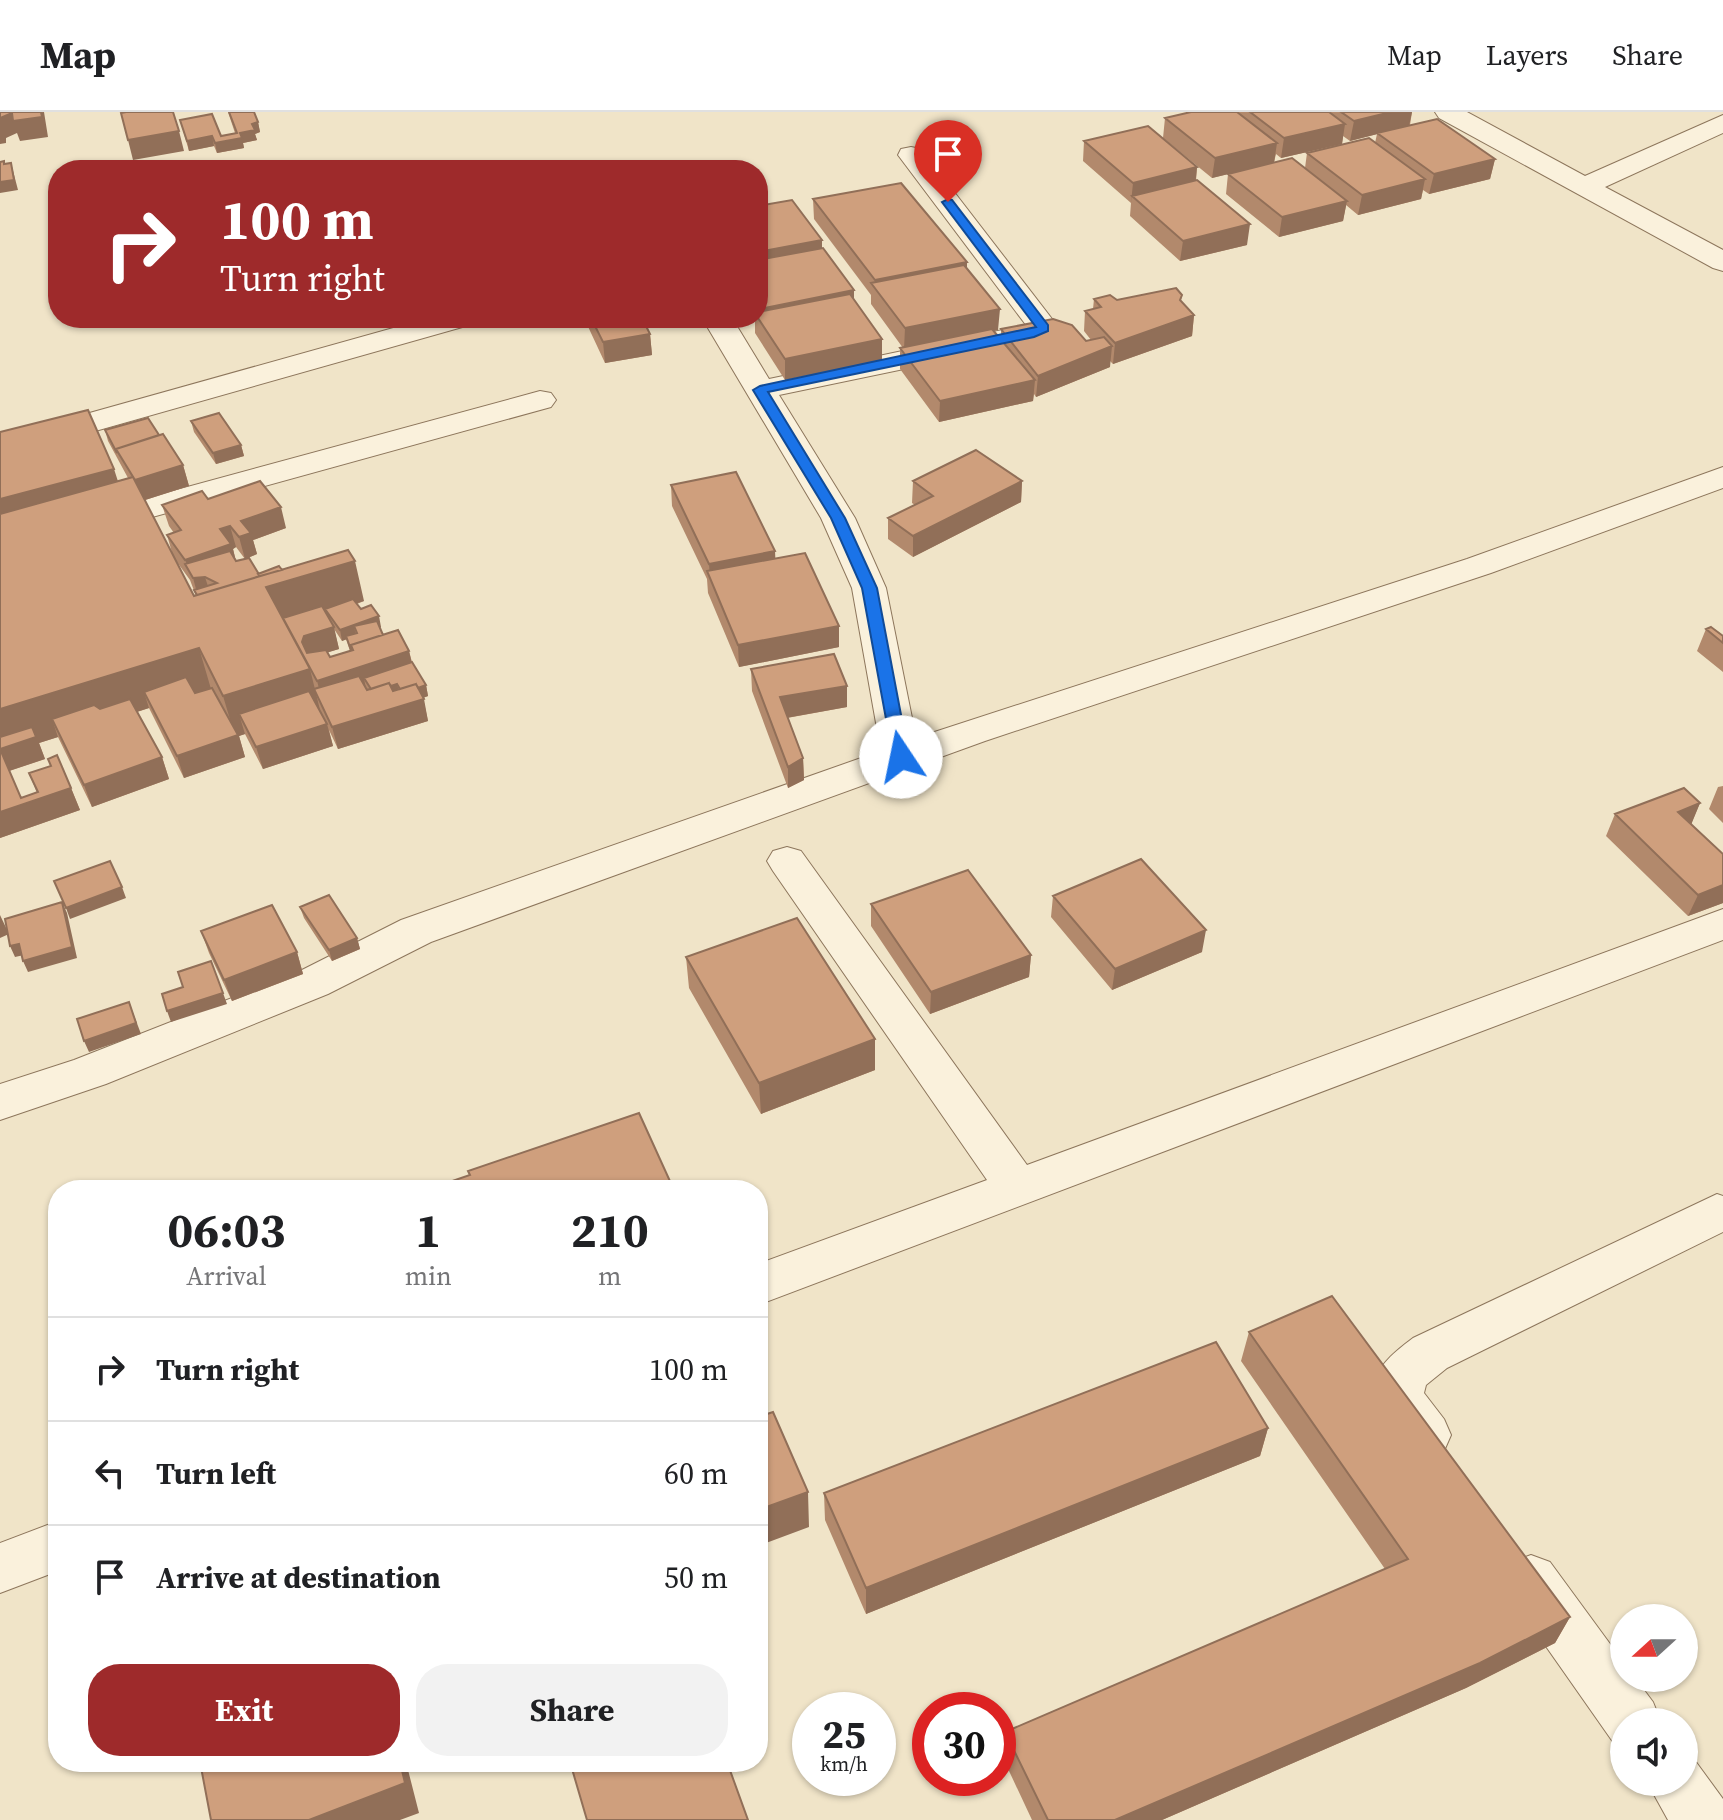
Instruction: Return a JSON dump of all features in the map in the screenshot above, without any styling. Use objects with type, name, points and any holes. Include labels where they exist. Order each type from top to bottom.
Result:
[{"type":"street","points":[[1448,112],[1723,262]]},
{"type":"street","points":[[1582,187],[1723,123]]},
{"type":"street","points":[[760,390],[1034,333],[1044,328],[911,155]]},
{"type":"street","points":[[0,448],[426,328]]},
{"type":"street","points":[[723,328],[838,518],[869,588],[901,757]]},
{"type":"street","points":[[0,549],[540,400]]},
{"type":"street","points":[[0,1102],[90,1072],[313,983],[416,931],[901,757],[1479,566],[1723,477]]},
{"type":"street","points":[[787,861],[1018,1188]]},
{"type":"street","points":[[768,1281],[1723,924]]},
{"type":"street","points":[[1451,1469],[1398,1398],[1403,1374],[1430,1353],[1717,1213]]},
{"type":"street","points":[[1505,1545],[1623,1708]]},
{"type":"street","points":[[0,1568],[48,1550]]},
{"type":"street","points":[[1686,1796],[1703,1820]]},
{"type":"building","points":[[0,112],[41,112],[42,117],[13,121],[12,113],[0,118]]},
{"type":"building","points":[[173,112],[179,131],[128,140],[121,113]]},
{"type":"building","points":[[229,112],[254,112],[258,122],[252,124],[255,130],[240,133],[242,138],[215,143],[212,136],[187,141],[180,120],[212,114],[221,136],[237,133]]},
{"type":"building","points":[[1191,112],[1237,112],[1277,143],[1215,158],[1165,118]]},
{"type":"building","points":[[1250,112],[1329,112],[1345,124],[1284,138]]},
{"type":"building","points":[[1341,112],[1391,112],[1354,121]]},
{"type":"building","points":[[1437,119],[1495,159],[1434,174],[1377,133]]},
{"type":"building","points":[[1148,126],[1197,167],[1133,183],[1084,141]]},
{"type":"building","points":[[1369,138],[1425,179],[1362,195],[1307,153]]},
{"type":"building","points":[[1292,158],[1347,201],[1282,217],[1228,174]]},
{"type":"building","points":[[4,161],[4,164],[11,163],[14,180],[0,182],[0,162]]},
{"type":"building","points":[[1197,180],[1250,224],[1183,241],[1132,196]]},
{"type":"building","points":[[901,183],[967,262],[875,280],[813,199]]},
{"type":"building","points":[[792,200],[822,240],[768,250],[768,204]]},
{"type":"building","points":[[823,248],[854,290],[768,307],[768,258]]},
{"type":"building","points":[[964,265],[1000,309],[905,328],[871,283]]},
{"type":"building","points":[[1176,288],[1182,295],[1180,300],[1194,315],[1115,343],[1085,311],[1101,307],[1094,299],[1110,295],[1117,300]]},
{"type":"building","points":[[850,294],[882,339],[785,359],[765,328],[768,328],[768,310]]},
{"type":"building","points":[[1053,319],[1072,325],[1086,341],[1104,337],[1112,346],[1038,376],[1001,329]]},
{"type":"building","points":[[596,328],[647,328],[650,334],[603,342]]},
{"type":"building","points":[[992,329],[1035,380],[940,401],[900,348]]},
{"type":"building","points":[[88,410],[114,469],[0,499],[0,432]]},
{"type":"building","points":[[219,413],[241,445],[213,453],[191,421]]},
{"type":"building","points":[[148,418],[159,435],[116,449],[117,453],[105,430]]},
{"type":"building","points":[[163,434],[183,465],[135,480],[116,449]]},
{"type":"building","points":[[976,450],[1022,481],[913,536],[888,518],[933,496],[913,481]]},
{"type":"building","points":[[736,472],[775,551],[709,564],[671,485]]},
{"type":"building","points":[[133,477],[194,596],[348,550],[355,561],[266,587],[310,669],[223,696],[199,648],[0,709],[0,514]]},
{"type":"building","points":[[260,481],[281,507],[241,521],[251,533],[239,537],[230,526],[220,529],[231,544],[185,560],[167,535],[181,530],[162,505],[202,491],[208,499]]},
{"type":"building","points":[[230,551],[236,561],[249,558],[260,576],[197,595],[194,590],[217,583],[205,577],[193,578],[185,564]]},
{"type":"building","points":[[805,553],[839,626],[738,645],[707,571]]},
{"type":"building","points":[[279,566],[282,570],[258,574]]},
{"type":"building","points":[[353,599],[361,609],[371,605],[379,616],[340,630],[325,609]]},
{"type":"building","points":[[322,606],[334,627],[304,636],[302,642],[307,653],[326,650],[330,657],[353,650],[351,645],[398,630],[409,651],[317,681],[283,618]]},
{"type":"building","points":[[377,621],[383,635],[351,645],[351,650],[346,636],[357,633],[354,626]]},
{"type":"building","points":[[1711,627],[1723,636],[1723,643],[1706,629]]},
{"type":"building","points":[[834,654],[847,686],[780,697],[803,758],[788,767],[751,669]]},
{"type":"building","points":[[412,662],[426,685],[418,688],[416,684],[400,689],[397,684],[391,686],[389,683],[371,689],[364,678]]},
{"type":"building","points":[[359,676],[367,690],[389,683],[393,691],[416,684],[424,699],[332,727],[314,689]]},
{"type":"building","points":[[186,677],[195,693],[212,688],[238,735],[177,756],[144,692]]},
{"type":"building","points":[[309,691],[327,724],[256,747],[239,714]]},
{"type":"building","points":[[130,699],[162,757],[84,785],[52,719],[94,705],[100,709]]},
{"type":"building","points":[[32,727],[36,737],[0,749],[0,737]]},
{"type":"building","points":[[0,749],[21,798],[38,792],[29,773],[51,766],[48,759],[57,755],[71,788],[0,812]]},
{"type":"building","points":[[1684,788],[1700,803],[1678,812],[1723,854],[1723,885],[1698,895],[1615,814]]},
{"type":"building","points":[[1141,859],[1206,930],[1115,969],[1053,896]]},
{"type":"building","points":[[110,861],[122,887],[66,908],[54,881]]},
{"type":"building","points":[[968,870],[1031,955],[931,992],[871,904]]},
{"type":"building","points":[[329,895],[357,938],[329,950],[300,907]]},
{"type":"building","points":[[62,902],[72,947],[23,961],[19,944],[10,946],[5,919]]},
{"type":"building","points":[[272,905],[297,952],[224,980],[201,931]]},
{"type":"building","points":[[797,918],[875,1039],[759,1083],[686,957]]},
{"type":"building","points":[[211,961],[223,993],[167,1011],[162,994],[183,987],[178,972]]},
{"type":"building","points":[[129,1002],[136,1023],[84,1041],[77,1019]]},
{"type":"building","points":[[639,1113],[669,1180],[455,1180],[470,1175],[468,1171]]},
{"type":"building","points":[[1332,1296],[1570,1617],[1480,1663],[1115,1820],[1048,1820],[1016,1755],[1016,1727],[1408,1559],[1249,1332]]},
{"type":"building","points":[[1216,1342],[1268,1428],[866,1588],[824,1493]]},
{"type":"building","points":[[773,1412],[808,1492],[768,1506],[768,1414]]},
{"type":"building","points":[[202,1772],[402,1772],[405,1783],[309,1820],[211,1820]]},
{"type":"building","points":[[573,1772],[731,1772],[748,1820],[587,1820]]},
{"type":"route","points":[[901,757],[869,588],[838,518],[760,390],[1034,333],[1044,328],[948,202]]}]
